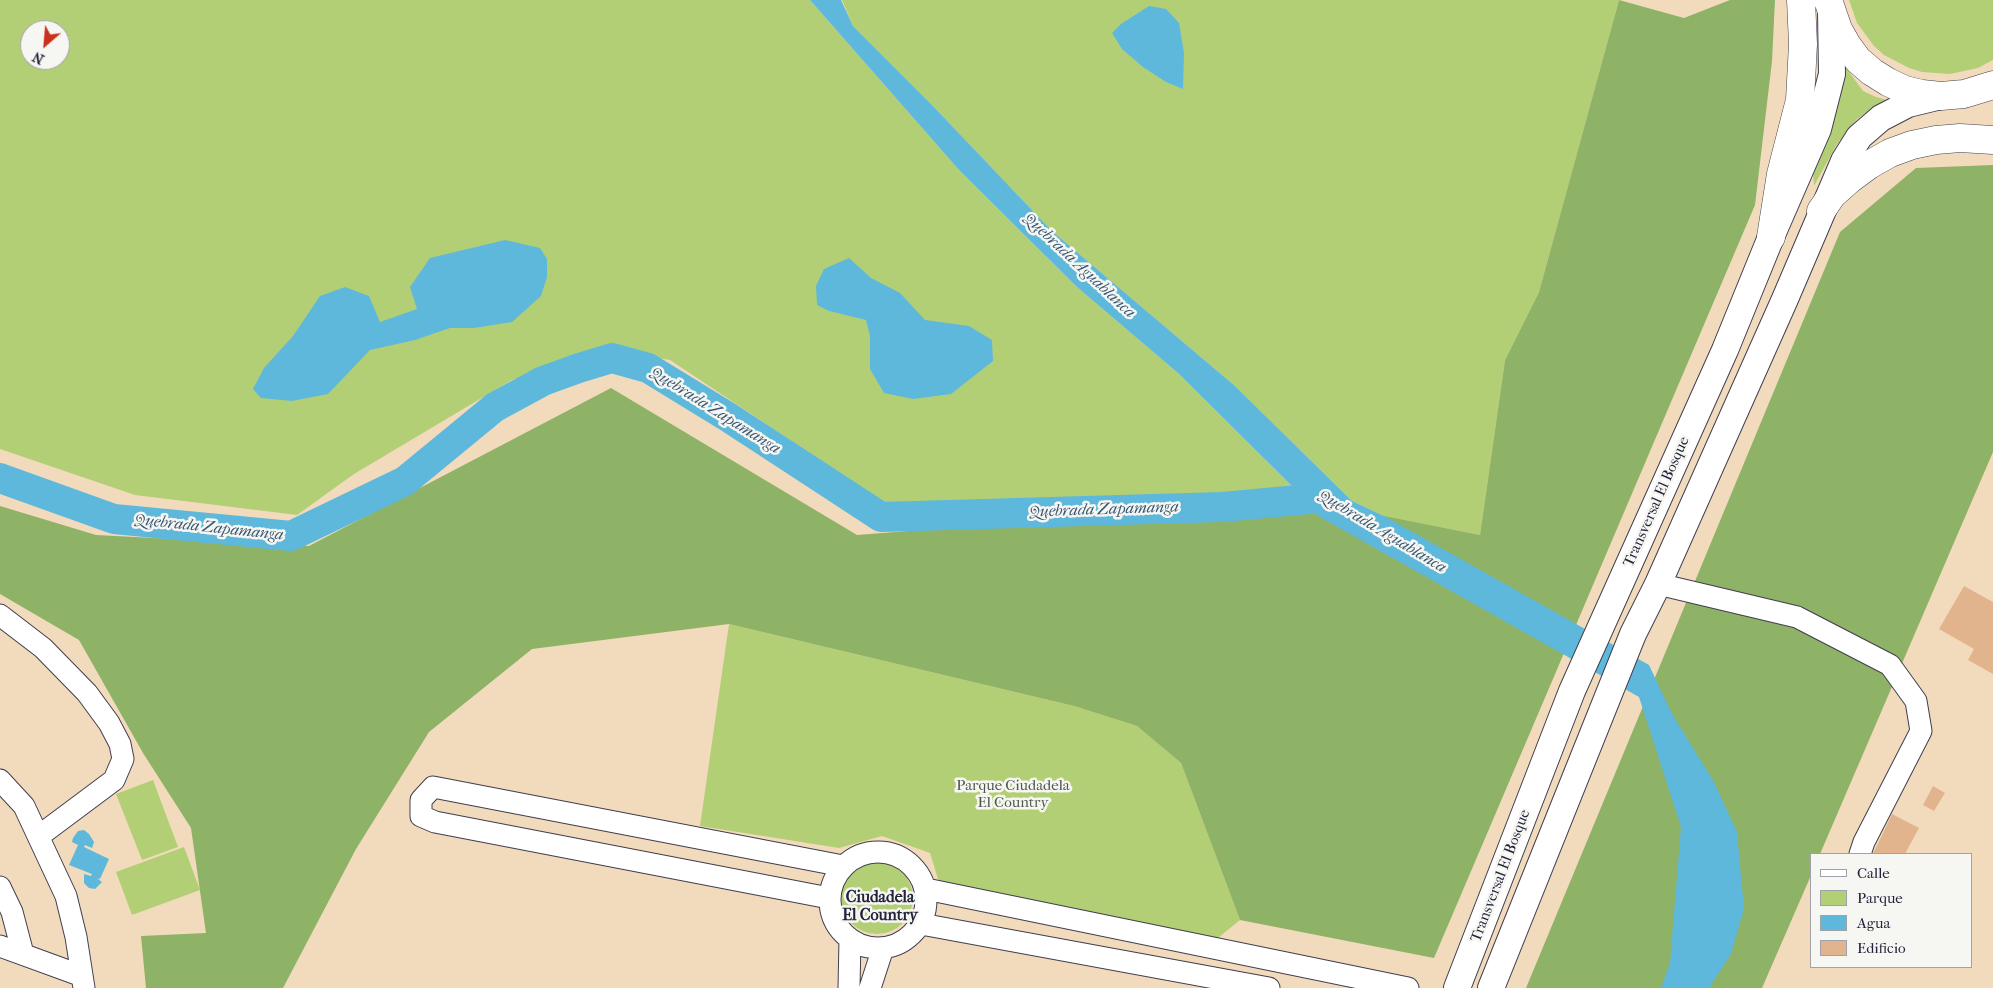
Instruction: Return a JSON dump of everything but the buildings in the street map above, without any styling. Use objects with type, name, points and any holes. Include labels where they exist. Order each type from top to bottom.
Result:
[{"type":"highway","points":[[1771,237],[1781,174],[1800,100],[1803,44],[1801,0]]},
{"type":"highway","points":[[1830,6],[1838,29],[1858,60],[1888,82],[1905,90],[1922,94],[1993,96]]},
{"type":"highway","points":[[1952,95],[1993,85]]},
{"type":"highway","points":[[1821,211],[1832,195],[1850,179],[1869,165],[1890,154],[1912,145],[1936,140],[1960,138],[1993,140]]},
{"type":"main road","name":"Transversal El Bosque","points":[[1457,988],[1572,691],[1725,350],[1818,128],[1829,93],[1833,59],[1830,6]]},
{"type":"main road","name":"Transversal El Bosque","points":[[1491,988],[1634,634],[1785,299],[1821,211],[1851,148],[1870,126],[1895,109],[1908,104],[1952,95]]},
{"type":"street","points":[[1658,584],[1797,617],[1890,665],[1916,701],[1921,731],[1864,842],[1860,853]]},
{"type":"street","points":[[0,615],[43,648],[87,693],[109,723],[120,744],[123,759],[120,770],[114,780],[39,836]]},
{"type":"street","points":[[0,780],[24,806],[66,896],[76,937],[83,982]]},
{"type":"street","points":[[830,898],[435,822],[422,816],[421,800],[433,787],[843,866]]},
{"type":"street","points":[[874,851],[897,855],[915,868],[922,878],[926,889],[927,901],[921,924],[905,940],[883,948],[866,946],[850,939],[834,921],[830,898],[836,876],[843,866],[862,854],[874,851]]},
{"type":"street","points":[[0,887],[12,912],[23,954]]},
{"type":"street","points":[[926,889],[1408,988]]},
{"type":"street","points":[[921,924],[1269,988]]},
{"type":"street","points":[[850,939],[850,988]]},
{"type":"street","points":[[0,946],[23,954],[83,982]]},
{"type":"street","points":[[870,988],[883,948]]},
{"type":"green space","points":[[0,0],[810,0],[959,170],[1077,287],[1179,374],[1300,494],[1225,506],[888,505],[670,360],[602,349],[512,380],[354,474],[297,515],[135,495],[0,449]]},
{"type":"green space","points":[[842,0],[1619,0],[1539,292],[1505,360],[1480,535],[1386,517],[1352,501],[1235,386],[1052,231],[932,105],[853,26]]},
{"type":"green space","points":[[1619,0],[1684,18],[1730,0],[1775,0],[1772,61],[1755,205],[1434,958],[1240,920],[1181,763],[1137,726],[1074,706],[729,624],[532,649],[429,732],[356,849],[283,988],[146,988],[141,936],[206,933],[191,828],[143,753],[79,640],[0,594],[0,506],[96,535],[309,546],[611,388],[857,535],[1303,500],[1480,535],[1505,360],[1539,292]]},
{"type":"green space","points":[[1849,0],[1993,0],[1993,60],[1978,68],[1950,74],[1922,72],[1909,68],[1884,55],[1874,46],[1857,23]]},
{"type":"green space","points":[[1844,65],[1863,91],[1895,102],[1875,106],[1857,119],[1837,144],[1814,186],[1813,171],[1839,99]]},
{"type":"green space","points":[[1993,165],[1993,452],[1820,853],[1810,853],[1810,878],[1762,988],[1526,988],[1840,232],[1916,168]]},
{"type":"green space","name":"Parque Ciudadela El Country","points":[[729,624],[1074,706],[1137,726],[1181,763],[1240,920],[1218,938],[939,882],[930,853],[882,836],[839,848],[700,826]]},
{"type":"green space","points":[[153,780],[178,847],[142,860],[116,794]]},
{"type":"green space","points":[[184,847],[200,890],[132,915],[116,872]]},
{"type":"green space","points":[[877,862],[891,865],[903,872],[910,884],[913,898],[910,912],[903,924],[891,931],[877,934],[863,931],[851,924],[844,912],[841,898],[844,884],[851,872],[863,865]]},
{"type":"water","name":"Quebrada Aguablanca","points":[[810,0],[841,0],[853,26],[932,105],[1052,231],[1235,386],[1352,501],[1386,517],[1649,665],[1672,714],[1714,782],[1737,832],[1744,909],[1731,954],[1709,988],[1661,988],[1670,963],[1681,827],[1639,697],[1320,517],[1310,508],[1300,494],[1179,374],[1077,287],[959,170]]},
{"type":"water","points":[[1149,6],[1166,9],[1179,23],[1184,53],[1183,89],[1166,82],[1143,67],[1122,49],[1112,33],[1121,24]]},
{"type":"water","points":[[505,240],[540,248],[547,259],[547,277],[541,296],[512,322],[474,328],[450,328],[415,340],[370,350],[328,394],[292,401],[261,398],[253,389],[264,368],[293,336],[320,296],[345,287],[369,296],[380,322],[417,309],[410,287],[430,258]]},
{"type":"water","points":[[849,258],[871,278],[900,293],[925,320],[969,326],[992,340],[993,361],[951,394],[913,399],[884,393],[870,369],[870,336],[866,320],[829,311],[817,305],[816,286],[824,269]]},
{"type":"water","points":[[84,830],[94,842],[92,848],[85,845],[84,847],[109,859],[100,879],[97,878],[102,882],[95,889],[89,888],[84,883],[84,874],[91,876],[92,874],[69,865],[78,845],[72,842],[73,838],[78,831]]},
{"type":"waterway","name":"Quebrada Zapamanga","points":[[0,478],[114,519],[291,536],[405,481],[495,407],[543,381],[612,358],[648,368],[728,417],[881,517],[1222,507],[1320,498]]},
{"type":"district","name":"Ciudadela El Country","points":[[880,907]]}]
